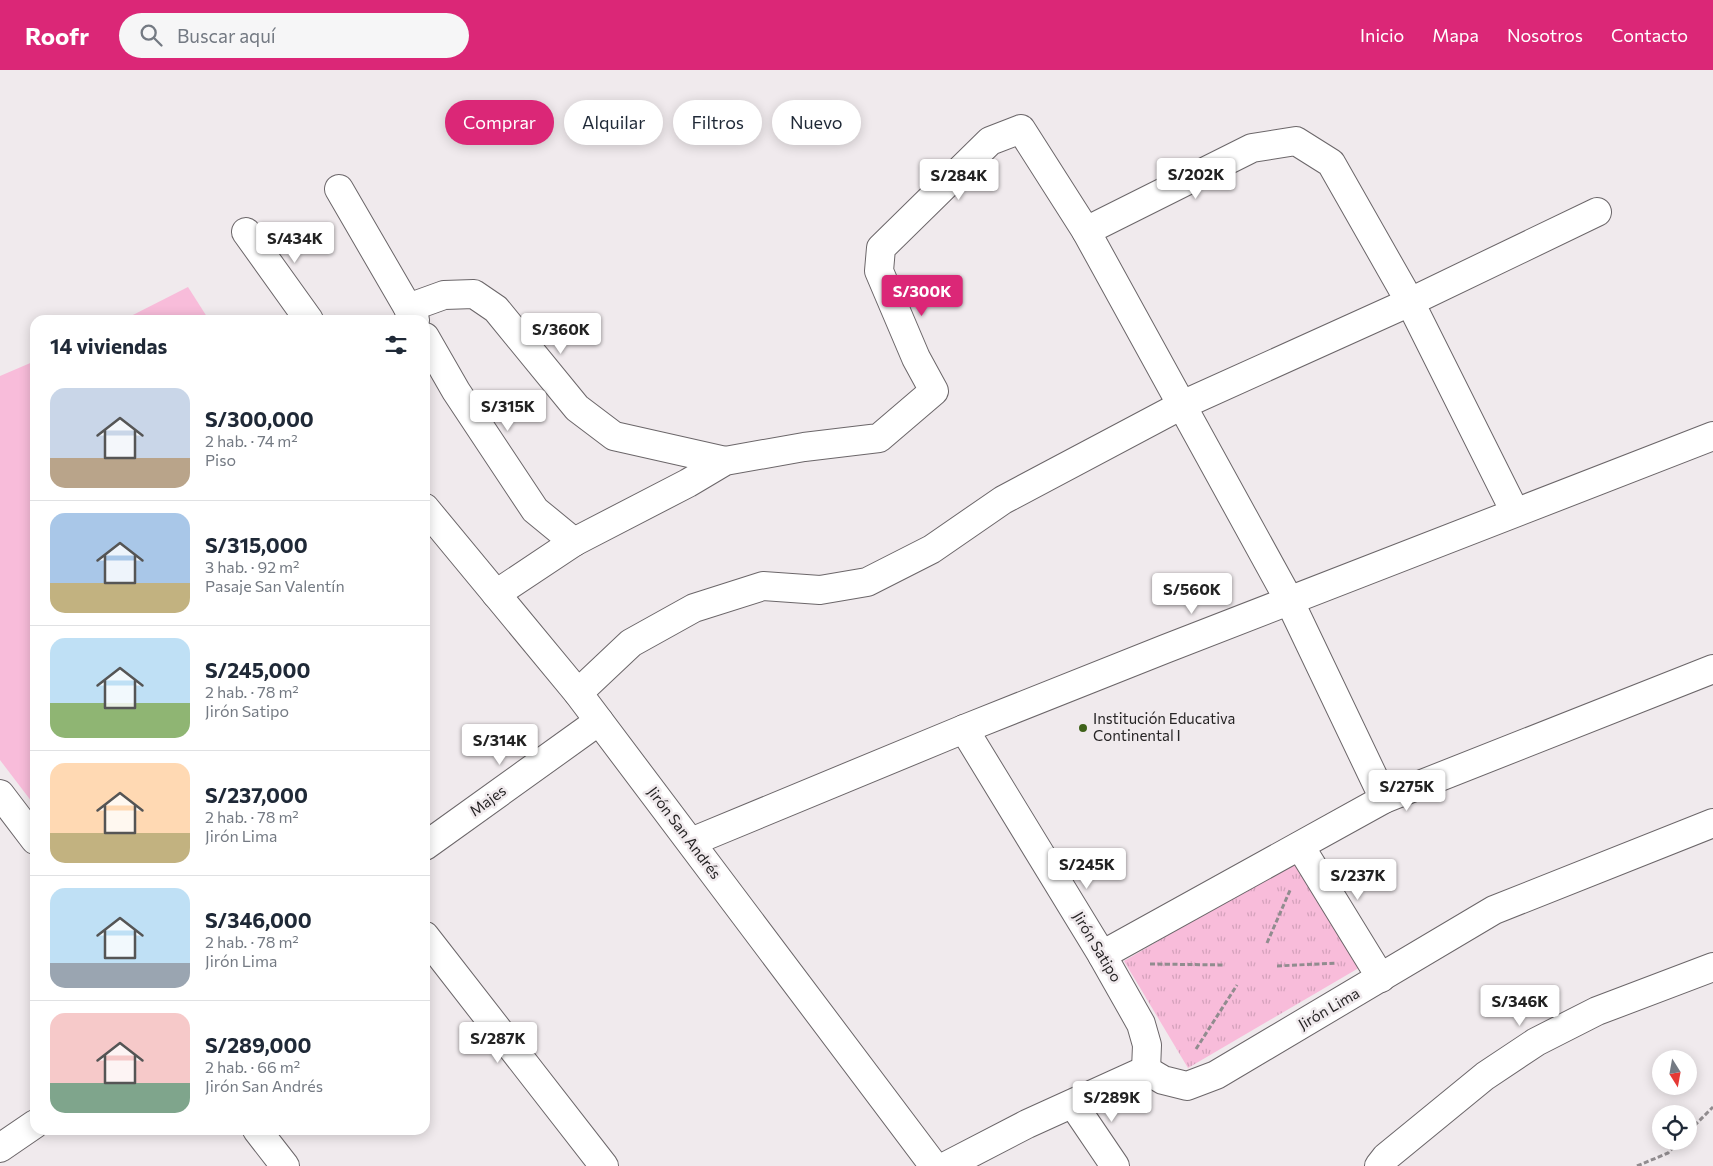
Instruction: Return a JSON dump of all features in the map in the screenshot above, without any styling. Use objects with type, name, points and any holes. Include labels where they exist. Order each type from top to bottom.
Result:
[{"type":"street","points":[[496,594],[574,542],[688,483],[725,461],[804,447],[879,438],[934,391],[916,358],[879,271],[881,248],[990,141],[1021,129],[1086,231],[1289,600],[1384,799]]},
{"type":"street","points":[[1086,231],[1252,148],[1296,141],[1330,163],[1410,302],[1516,512]]},
{"type":"street","points":[[339,189],[412,314],[444,295],[474,294],[496,309],[577,408],[614,436],[725,461]]},
{"type":"street","points":[[578,694],[631,643],[694,608],[763,586],[820,590],[867,582],[932,549],[1003,500],[1182,405],[1410,302],[1597,212]]},
{"type":"street","points":[[246,232],[305,315]]},
{"type":"street","points":[[430,346],[456,391],[535,510],[574,542]]},
{"type":"street","points":[[690,842],[964,729],[1289,600],[1713,436]]},
{"type":"street","name":"Jirón San Andrés","points":[[430,514],[599,721],[934,1166]]},
{"type":"street","points":[[1102,955],[1384,799],[1713,669]]},
{"type":"street","name":"Majes","points":[[430,842],[599,721]]},
{"type":"street","name":"Jirón Satipo","points":[[964,729],[1102,955],[1141,1024],[1148,1045],[1146,1070]]},
{"type":"street","points":[[0,794],[30,833]]},
{"type":"street","name":"Jirón Lima","points":[[1146,1070],[1163,1080],[1187,1086],[1216,1075],[1494,910],[1713,823]]},
{"type":"street","points":[[1300,846],[1381,978]]},
{"type":"street","points":[[430,942],[604,1166]]},
{"type":"street","points":[[1379,1166],[1386,1157],[1485,1076],[1536,1042],[1597,1011],[1713,968]]},
{"type":"street","points":[[946,1166],[1027,1124],[1146,1070]]},
{"type":"street","points":[[1073,1104],[1115,1166]]},
{"type":"street","points":[[0,1148],[30,1127]]},
{"type":"street","points":[[261,1135],[285,1166]]},
{"type":"path","points":[[1267,942],[1294,882]]},
{"type":"path","points":[[1277,966],[1341,963]]},
{"type":"path","points":[[1141,964],[1225,965]]},
{"type":"path","points":[[1194,1052],[1237,986]]},
{"type":"path","points":[[1697,1123],[1713,1107]]},
{"type":"path","points":[[1636,1166],[1668,1153],[1671,1150]]},
{"type":"green space","points":[[188,287],[206,315],[133,315]]},
{"type":"green space","points":[[30,363],[30,799],[0,760],[0,376]]},
{"type":"green space","points":[[1306,855],[1369,962],[1188,1068],[1124,961]]},
{"type":"place","name":"Institución Educativa Continental I","points":[[1083,728]]}]
